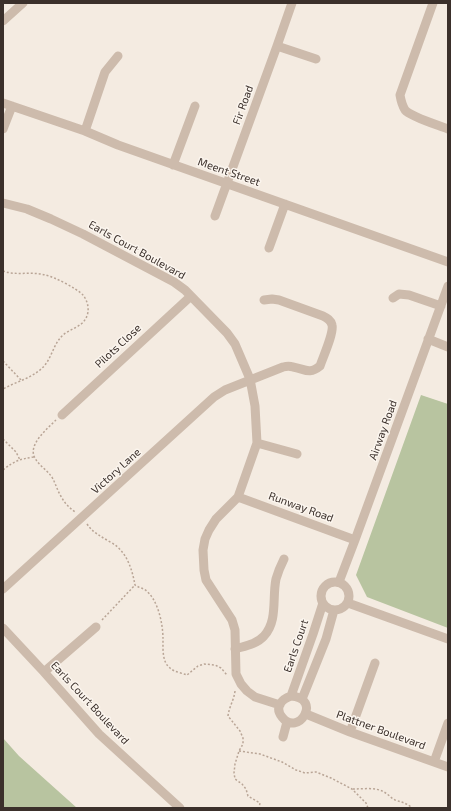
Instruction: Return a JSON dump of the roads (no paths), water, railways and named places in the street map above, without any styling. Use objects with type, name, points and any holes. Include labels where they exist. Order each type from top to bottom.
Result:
[{"type":"street","points":[[3,22],[23,3]]},
{"type":"street","name":"Fir Road","points":[[215,216],[292,3]]},
{"type":"street","points":[[433,3],[400,95],[401,102],[406,111],[448,129]]},
{"type":"street","points":[[277,46],[316,59]]},
{"type":"street","points":[[85,131],[106,72],[118,56]]},
{"type":"street","points":[[3,130],[7,104]]},
{"type":"street","name":"Meent Street","points":[[7,104],[85,131],[173,165],[448,262]]},
{"type":"street","points":[[173,165],[195,106]]},
{"type":"street","name":"Earls Court Boulevard","points":[[3,203],[27,209],[83,234],[174,282],[191,296],[227,333],[235,344],[250,379],[256,406],[257,443],[238,497],[216,519],[205,539],[203,550],[204,570],[206,580],[232,620],[235,630],[236,674],[241,684],[255,697],[280,706]]},
{"type":"street","points":[[269,248],[284,204]]},
{"type":"street","name":"Airway Road","points":[[339,582],[448,286]]},
{"type":"street","points":[[393,298],[399,294],[409,295],[441,306]]},
{"type":"street","name":"Pilots Close","points":[[62,415],[191,296]]},
{"type":"street","name":"Victory Lane","points":[[3,589],[214,397],[225,390],[250,379],[283,367],[292,366],[306,371],[311,371],[320,366],[332,331],[332,324],[329,319],[279,300],[264,300]]},
{"type":"street","points":[[428,339],[448,347]]},
{"type":"street","points":[[257,443],[297,454]]},
{"type":"street","name":"Runway Road","points":[[238,497],[355,540]]},
{"type":"street","points":[[235,649],[257,642],[268,631],[273,613],[276,579],[284,559]]},
{"type":"street","points":[[332,582],[339,582],[347,588],[349,598],[348,602],[342,608],[334,610],[323,604],[321,597],[322,590],[326,585],[332,582]]},
{"type":"street","points":[[348,602],[448,639]]},
{"type":"street","name":"Earls Court","points":[[291,696],[323,604]]},
{"type":"street","points":[[302,699],[326,639],[334,610]]},
{"type":"street","points":[[44,672],[96,626]]},
{"type":"street","name":"Earls Court Boulevard","points":[[3,628],[99,734],[180,808]]},
{"type":"street","points":[[350,732],[375,662]]},
{"type":"street","points":[[291,696],[296,696],[302,699],[306,705],[306,714],[303,719],[293,723],[287,722],[280,714],[280,706],[282,701],[291,696]]},
{"type":"street","name":"Plattner Boulevard","points":[[306,714],[350,732],[448,767]]},
{"type":"street","points":[[283,737],[287,722]]},
{"type":"street","points":[[434,762],[448,723]]}]
